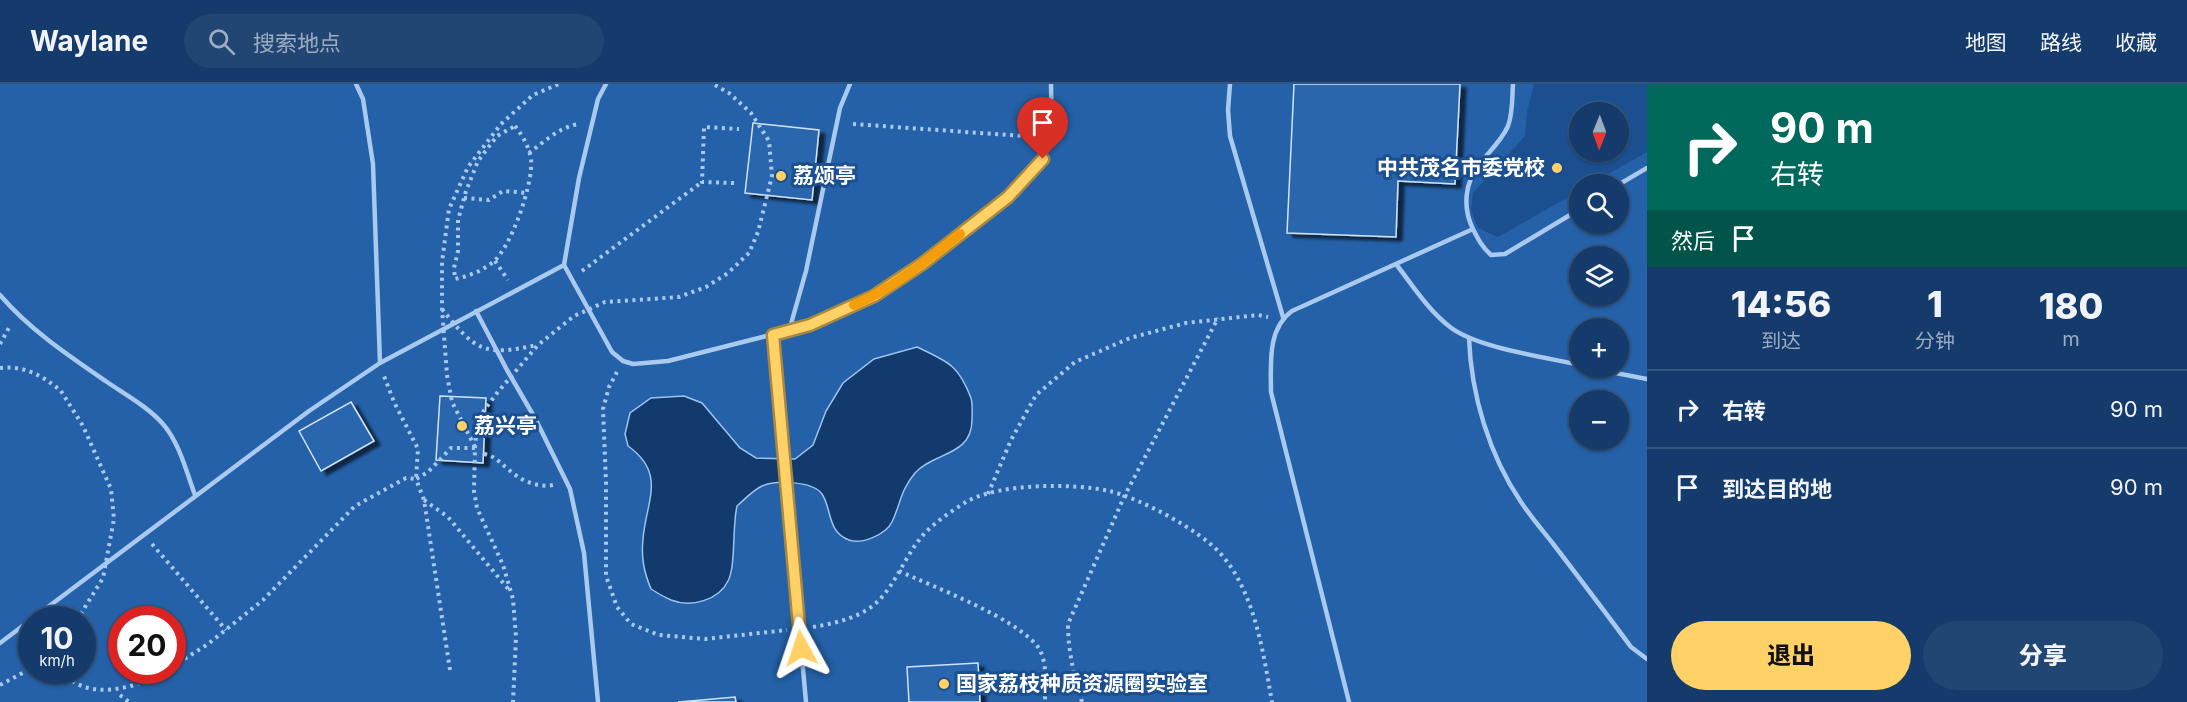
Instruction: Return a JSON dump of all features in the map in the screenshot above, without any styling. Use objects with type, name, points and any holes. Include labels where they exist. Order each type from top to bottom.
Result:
[{"type":"lane","points":[[356,84],[363,99],[373,164],[380,363]]},
{"type":"lane","points":[[606,84],[597,99],[579,178],[564,265],[612,352],[623,361],[633,364],[668,361],[810,325],[874,296],[922,264],[1008,197],[1043,159],[1052,138],[1051,84]]},
{"type":"lane","points":[[789,330],[806,271],[840,108],[850,84]]},
{"type":"lane","points":[[1230,84],[1228,110],[1230,136],[1282,317],[1272,345],[1271,392],[1349,702]]},
{"type":"lane","points":[[1513,84],[1509,123],[1494,147],[1478,165],[1468,186],[1466,209],[1473,229],[1483,248],[1491,255],[1499,256],[1569,216]]},
{"type":"lane","points":[[1629,179],[1647,168]]},
{"type":"lane","points":[[1282,317],[1473,229]]},
{"type":"lane","points":[[1396,264],[1427,306],[1451,328],[1469,338],[1569,362]]},
{"type":"lane","points":[[0,643],[309,411],[380,363],[564,265]]},
{"type":"lane","points":[[0,295],[14,311],[61,350],[132,399],[162,423],[175,441],[195,495]]},
{"type":"lane","points":[[476,311],[536,420],[567,483],[584,553],[598,702]]},
{"type":"lane","points":[[773,335],[806,702]]},
{"type":"lane","points":[[1469,338],[1470,360],[1488,436],[1520,501],[1631,647],[1647,659]]},
{"type":"lane","points":[[1629,376],[1647,379]]},
{"type":"path","points":[[475,448],[452,402],[447,375],[442,309],[442,262],[448,209],[468,167],[501,124],[533,95],[559,84]]},
{"type":"path","points":[[513,702],[516,637],[511,592],[503,565],[477,508],[474,491],[477,420],[537,345],[574,316],[605,302],[679,297],[706,287],[728,273],[749,254],[758,232],[772,176],[769,141],[751,113],[729,93],[713,84]]},
{"type":"path","points":[[529,153],[558,132],[573,125],[592,123]]},
{"type":"path","points":[[853,124],[1052,138]]},
{"type":"path","points":[[515,126],[523,136],[531,160],[528,193],[513,231],[495,261],[472,274],[456,279],[454,268],[458,251],[458,220],[478,161],[497,136],[515,126]]},
{"type":"path","points":[[702,182],[704,128],[739,129]]},
{"type":"path","points":[[572,279],[702,182],[734,183]]},
{"type":"path","points":[[464,198],[489,200],[503,191],[528,193]]},
{"type":"path","points":[[495,261],[515,291]]},
{"type":"path","points":[[442,309],[465,337],[477,346],[512,351],[537,345]]},
{"type":"path","points":[[0,344],[11,325],[14,311]]},
{"type":"path","points":[[988,494],[1011,440],[1036,395],[1075,362],[1130,338],[1186,323],[1258,315],[1280,323]]},
{"type":"path","points":[[1082,702],[1071,666],[1068,624],[1124,497],[1218,318]]},
{"type":"path","points":[[623,361],[609,387],[603,409],[606,576],[617,607],[631,624],[659,635],[705,639],[835,623],[866,610],[888,588],[925,532],[967,501],[1017,488],[1047,486],[1110,491],[1148,506],[1196,531],[1220,554],[1233,572],[1248,602],[1263,655],[1272,702]]},
{"type":"path","points":[[380,363],[394,402],[418,449],[416,479],[424,500],[450,670]]},
{"type":"path","points":[[0,368],[8,367],[42,375],[61,391],[83,426],[111,489],[114,519],[104,578],[85,606]]},
{"type":"path","points":[[186,658],[208,644],[263,600],[355,506],[406,478],[416,479],[428,472],[451,448],[475,448]]},
{"type":"path","points":[[484,454],[491,455],[508,470],[536,486],[567,483]]},
{"type":"path","points":[[424,500],[448,517],[511,592]]},
{"type":"path","points":[[143,534],[226,630]]},
{"type":"path","points":[[899,571],[1014,626],[1038,647],[1044,661],[1045,702]]},
{"type":"path","points":[[0,685],[18,675]]},
{"type":"path","points":[[71,684],[77,691]]},
{"type":"path","points":[[112,695],[120,694],[139,684]]},
{"type":"path","points":[[120,694],[129,702]]},
{"type":"shaded area","points":[[0,84],[1534,84],[1527,112],[1525,136],[1473,193],[1471,210],[1478,228],[1498,237],[1569,197],[1569,234],[1629,234],[1629,174],[1608,174],[1647,152],[1647,702],[0,702]]},
{"type":"shaded area","points":[[917,347],[951,365],[961,378],[972,401],[970,432],[966,441],[959,447],[923,466],[915,473],[904,491],[892,522],[885,531],[867,540],[849,540],[837,532],[833,526],[825,500],[817,490],[803,484],[785,482],[768,484],[755,490],[737,506],[733,556],[730,574],[724,588],[704,601],[695,603],[671,600],[651,589],[642,552],[651,478],[640,456],[628,446],[625,434],[630,413],[651,398],[684,396],[702,403],[740,448],[756,458],[795,459],[813,445],[826,411],[843,383],[874,359]]},
{"type":"building","points":[[1294,84],[1460,84],[1455,184],[1398,181],[1396,237],[1287,233]]},
{"type":"building","name":"荔颂亭","points":[[753,123],[819,130],[812,200],[745,193]]},
{"type":"building","name":"荔兴亭","points":[[440,396],[486,398],[483,463],[436,460]]},
{"type":"building","points":[[351,402],[374,441],[321,471],[299,431]]},
{"type":"building","name":"国家荔枝种质资源圈实验室","points":[[978,663],[980,702],[909,702],[907,667]]},
{"type":"building","points":[[735,697],[736,702],[678,702],[702,700]]},
{"type":"slow traffic","points":[[854,305],[874,296],[922,264],[960,234]]},
{"type":"place","name":"中共茂名市委党校","points":[[1557,168]]},
{"type":"place","name":"荔颂亭","points":[[781,176]]},
{"type":"place","name":"荔兴亭","points":[[462,426]]},
{"type":"place","name":"国家荔枝种质资源圈实验室","points":[[944,684]]},
{"type":"route","points":[[801,648],[773,335],[810,325],[874,296],[922,264],[1008,197],[1043,159]]}]
